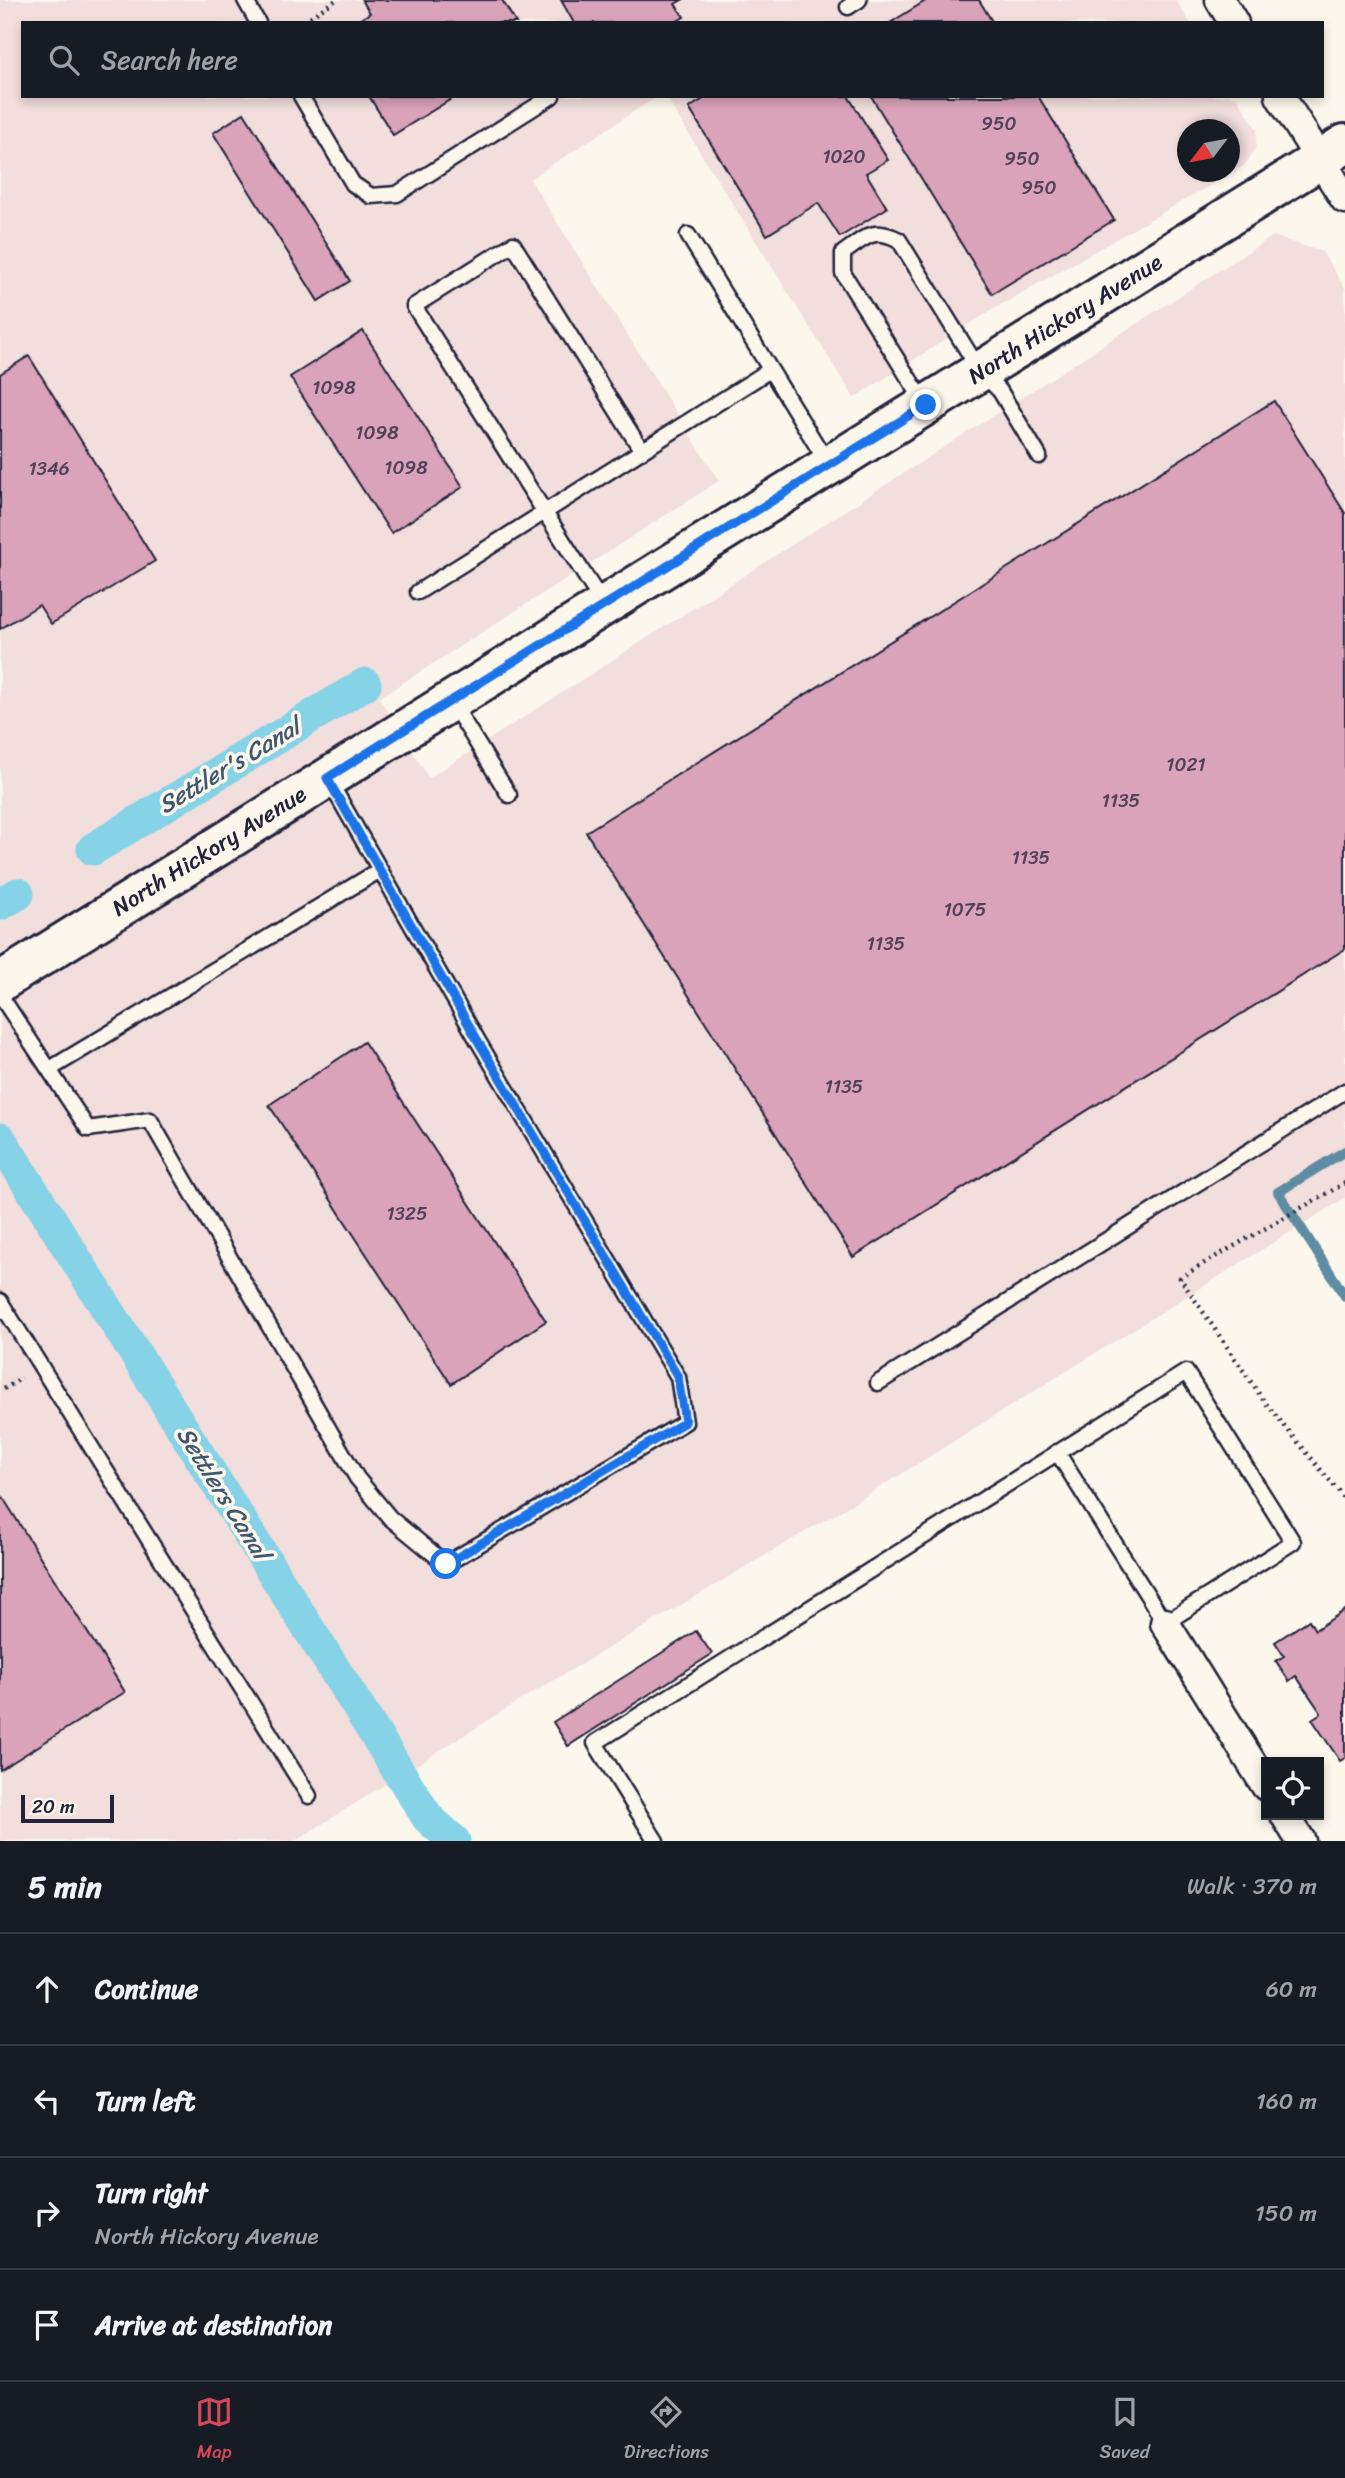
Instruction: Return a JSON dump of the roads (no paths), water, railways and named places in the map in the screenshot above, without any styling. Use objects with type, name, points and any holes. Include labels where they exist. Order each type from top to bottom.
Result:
[{"type":"street","points":[[1220,0],[1233,21]]},
{"type":"street","points":[[1282,98],[1333,152],[1345,199]]},
{"type":"street","name":"North Hickory Avenue","points":[[0,982],[1333,152]]},
{"type":"street","points":[[1165,1623],[1261,1778]]},
{"type":"street","points":[[1287,1820],[1301,1841]]},
{"type":"lane","points":[[245,0],[257,21]]},
{"type":"lane","points":[[302,98],[354,184],[372,197],[397,194],[549,98]]},
{"type":"lane","points":[[926,405],[842,273],[843,253],[871,234],[884,233],[899,240],[980,371],[1000,391],[1039,456]]},
{"type":"lane","points":[[688,235],[829,465]]},
{"type":"lane","points":[[604,606],[414,306],[513,244],[642,450]]},
{"type":"lane","points":[[418,592],[770,370]]},
{"type":"lane","points":[[451,701],[509,795]]},
{"type":"lane","points":[[0,995],[88,1129],[150,1120],[357,1478],[390,1518],[446,1564],[673,1430],[685,1422],[678,1377],[478,1041],[327,778]]},
{"type":"lane","points":[[50,1069],[380,870]]},
{"type":"lane","points":[[878,1383],[1345,1091]]},
{"type":"lane","points":[[0,1301],[309,1796]]},
{"type":"lane","points":[[656,1841],[595,1743],[1057,1452],[1186,1372],[1293,1542],[1165,1623],[1057,1452]]},
{"type":"waterway","name":"Settler's Canal","points":[[93,849],[365,684]]},
{"type":"waterway","name":"Settler's Canal","points":[[0,904],[18,894]]},
{"type":"waterway","name":"Settlers Canal","points":[[0,1139],[428,1818],[454,1841]]},
{"type":"waterway","points":[[1345,1151],[1278,1192],[1345,1296]]}]
